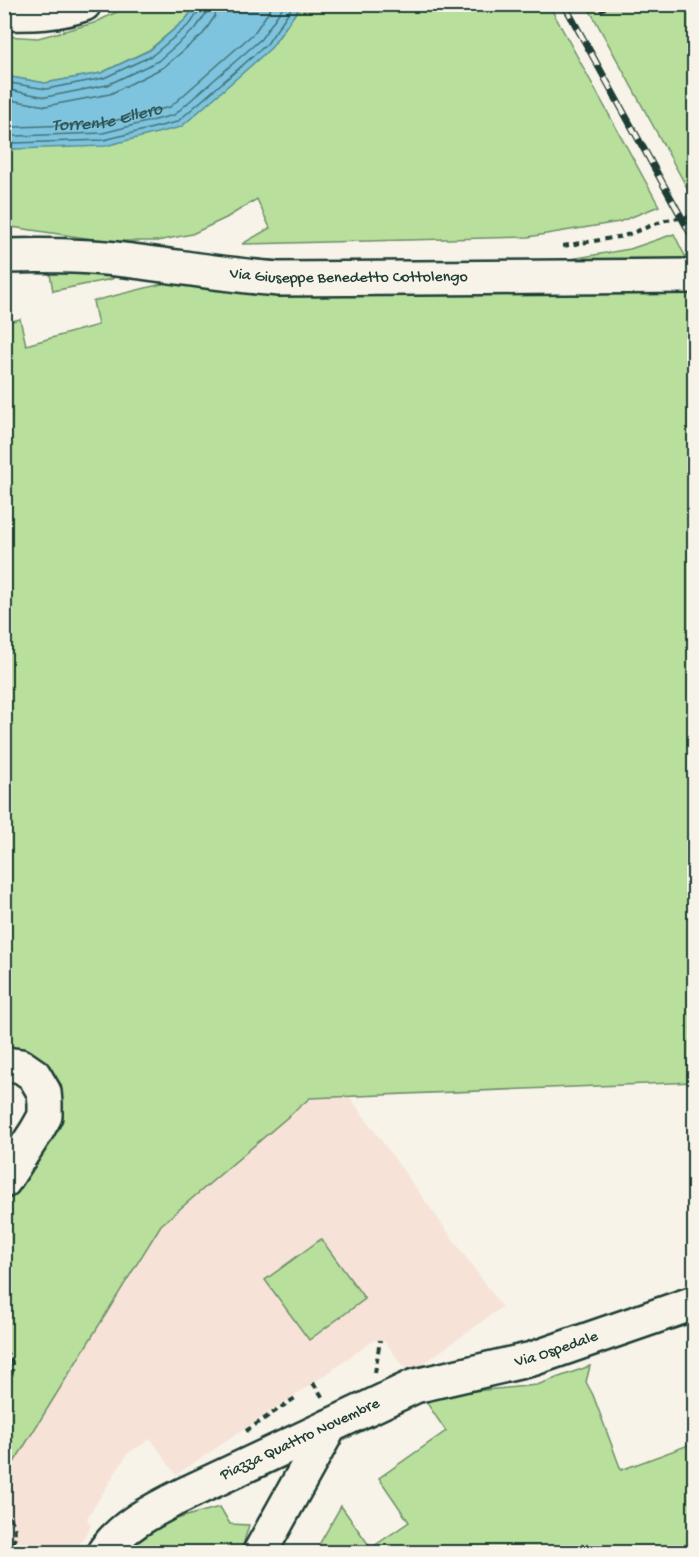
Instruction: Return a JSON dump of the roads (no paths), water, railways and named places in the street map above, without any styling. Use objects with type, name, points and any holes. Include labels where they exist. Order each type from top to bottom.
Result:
[{"type":"street","points":[[4,13],[68,10],[84,4]]},
{"type":"street","name":"Via Giuseppe Benedetto Cottolengo","points":[[4,256],[67,256],[123,260],[278,279],[694,276]]},
{"type":"street","points":[[4,1181],[45,1116],[44,1092],[34,1075],[21,1066],[6,1064]]},
{"type":"street","name":"Via Ospedale","points":[[415,1386],[532,1359],[694,1303]]},
{"type":"street","name":"Piazza Quattro Novembre","points":[[104,1552],[122,1531],[185,1494],[415,1386]]},
{"type":"street","points":[[260,1552],[330,1426]]},
{"type":"water","name":"Torrente Ellero","points":[[196,5],[301,5],[271,48],[181,127],[105,146],[15,149],[5,147],[5,76],[45,83],[101,73],[150,50],[186,19]]},
{"type":"railway","points":[[564,4],[694,240]]}]
